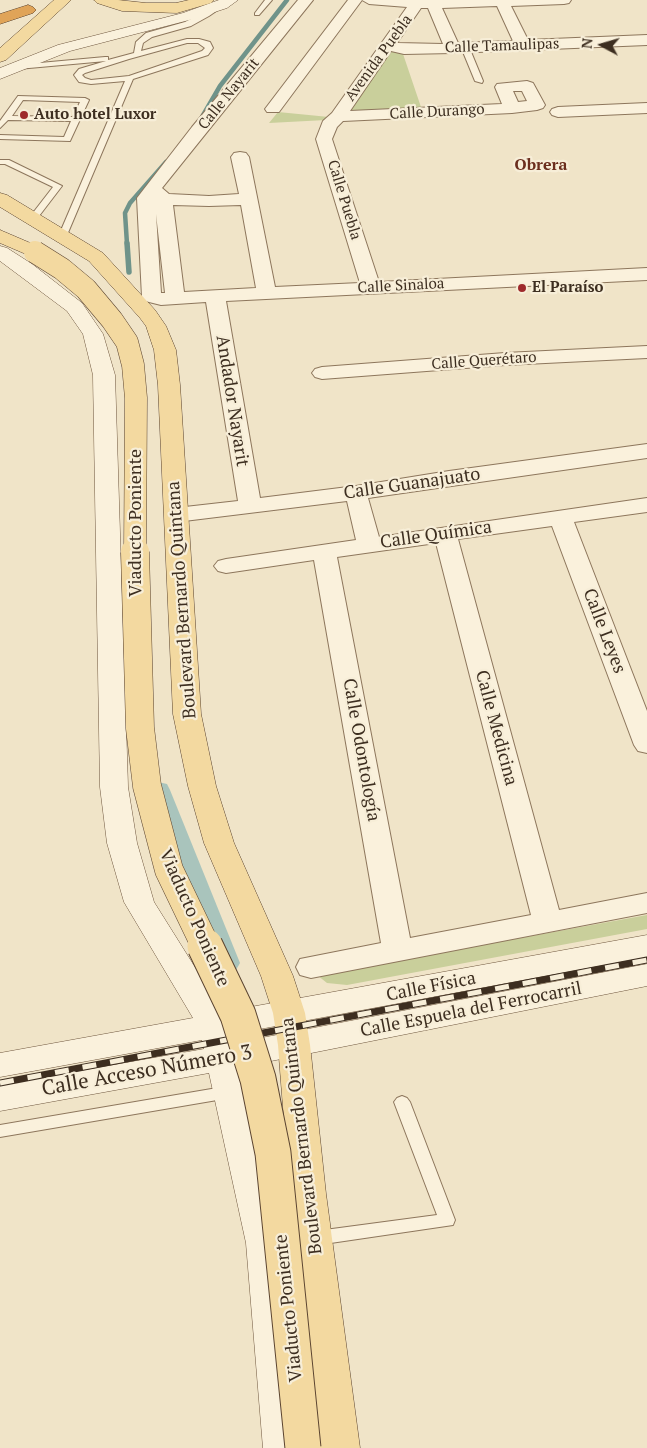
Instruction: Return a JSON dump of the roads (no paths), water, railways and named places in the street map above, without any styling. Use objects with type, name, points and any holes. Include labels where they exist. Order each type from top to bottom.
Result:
[{"type":"highway","points":[[0,19],[34,5]]},
{"type":"main road","points":[[0,57],[63,0]]},
{"type":"main road","points":[[102,0],[122,6],[177,8],[206,0]]},
{"type":"main road","points":[[0,37],[34,5]]},
{"type":"main road","name":"Boulevard Bernardo Quintana","points":[[0,198],[96,257],[148,314],[156,326],[164,350],[169,385],[187,714],[202,786],[218,843],[277,976],[292,1029],[314,1238],[340,1448]]},
{"type":"main road","name":"Viaducto Poniente","points":[[0,236],[35,252],[62,268],[86,289],[128,342],[133,365],[136,398],[134,518],[140,728],[147,786],[157,830],[170,870],[238,1015],[258,1079],[273,1153],[303,1448]]},
{"type":"street","name":"Calle Nayarit","points":[[154,195],[198,131],[306,0]]},
{"type":"street","points":[[273,109],[355,0]]},
{"type":"street","points":[[369,0],[424,2],[564,0]]},
{"type":"street","points":[[502,1],[523,45]]},
{"type":"street","points":[[424,2],[459,48]]},
{"type":"street","name":"Avenida Puebla","points":[[338,116],[387,46],[424,2]]},
{"type":"street","points":[[0,74],[64,48],[188,16],[226,3]]},
{"type":"street","name":"Calle Tamaulipas","points":[[387,46],[404,49],[645,43]]},
{"type":"street","name":"Calle Durango","points":[[338,116],[512,108],[537,105],[527,86],[504,86],[512,108]]},
{"type":"street","points":[[558,112],[647,108]]},
{"type":"street","name":"Calle Puebla","points":[[338,116],[329,125],[324,139],[371,288]]},
{"type":"street","points":[[218,189],[240,157],[267,293]]},
{"type":"street","points":[[175,298],[154,195],[218,189],[248,199]]},
{"type":"street","name":"Calle Sinaloa","points":[[154,195],[151,295],[155,298],[647,274]]},
{"type":"street","points":[[0,252],[25,268],[74,306],[92,334],[104,375],[114,787],[122,843],[139,902],[218,1041],[264,1243],[283,1448]]},
{"type":"street","name":"Andador Nayarit","points":[[215,296],[250,506]]},
{"type":"street","name":"Calle Querétaro","points":[[322,373],[505,359],[647,352]]},
{"type":"street","name":"Calle Guanajuato","points":[[176,515],[356,493],[449,478],[647,451]]},
{"type":"street","points":[[356,493],[369,545]]},
{"type":"street","name":"Calle Química","points":[[226,566],[647,505]]},
{"type":"street","name":"Calle Leyes","points":[[561,518],[647,745]]},
{"type":"street","name":"Calle Medicina","points":[[444,534],[547,921]]},
{"type":"street","name":"Calle Odontología","points":[[324,552],[397,949]]},
{"type":"street","points":[[312,967],[397,949],[647,903]]},
{"type":"street","name":"Calle Física","points":[[292,1029],[647,946]]},
{"type":"street","name":"Calle Espuela del Ferrocarril","points":[[292,1029],[647,975]]},
{"type":"street","name":"Calle Acceso Número 3","points":[[0,1065],[218,1041],[292,1029]]},
{"type":"street","name":"Calle Acceso Número 3","points":[[0,1098],[218,1041]]},
{"type":"lane","points":[[257,14],[269,0]]},
{"type":"lane","points":[[137,54],[140,42],[149,35],[188,24],[226,3]]},
{"type":"lane","points":[[187,41],[199,41],[207,44],[210,48],[205,53],[130,78],[92,82],[82,80],[78,75],[82,71],[137,54],[187,41]]},
{"type":"lane","points":[[459,48],[479,81]]},
{"type":"lane","points":[[16,67],[126,57]]},
{"type":"lane","points":[[63,236],[130,78]]},
{"type":"lane","points":[[0,126],[21,98],[85,100],[66,139],[0,137]]},
{"type":"lane","points":[[6,118],[76,119]]},
{"type":"lane","points":[[0,162],[6,162],[58,186],[34,218]]},
{"type":"lane","points":[[0,1131],[230,1092]]},
{"type":"lane","points":[[314,1238],[447,1220],[402,1102]]},
{"type":"waterway","points":[[202,117],[220,86],[287,0]]},
{"type":"waterway","points":[[127,244],[125,213],[130,203],[166,162]]},
{"type":"waterway","points":[[127,243],[129,272]]},
{"type":"waterway","points":[[158,790],[226,963]]},
{"type":"railway","points":[[0,1083],[647,960]]},
{"type":"place","name":"Auto hotel Luxor","points":[[24,115]]},
{"type":"place","name":"El Paraíso","points":[[522,288]]},
{"type":"district","name":"Obrera","points":[[541,165]]}]
